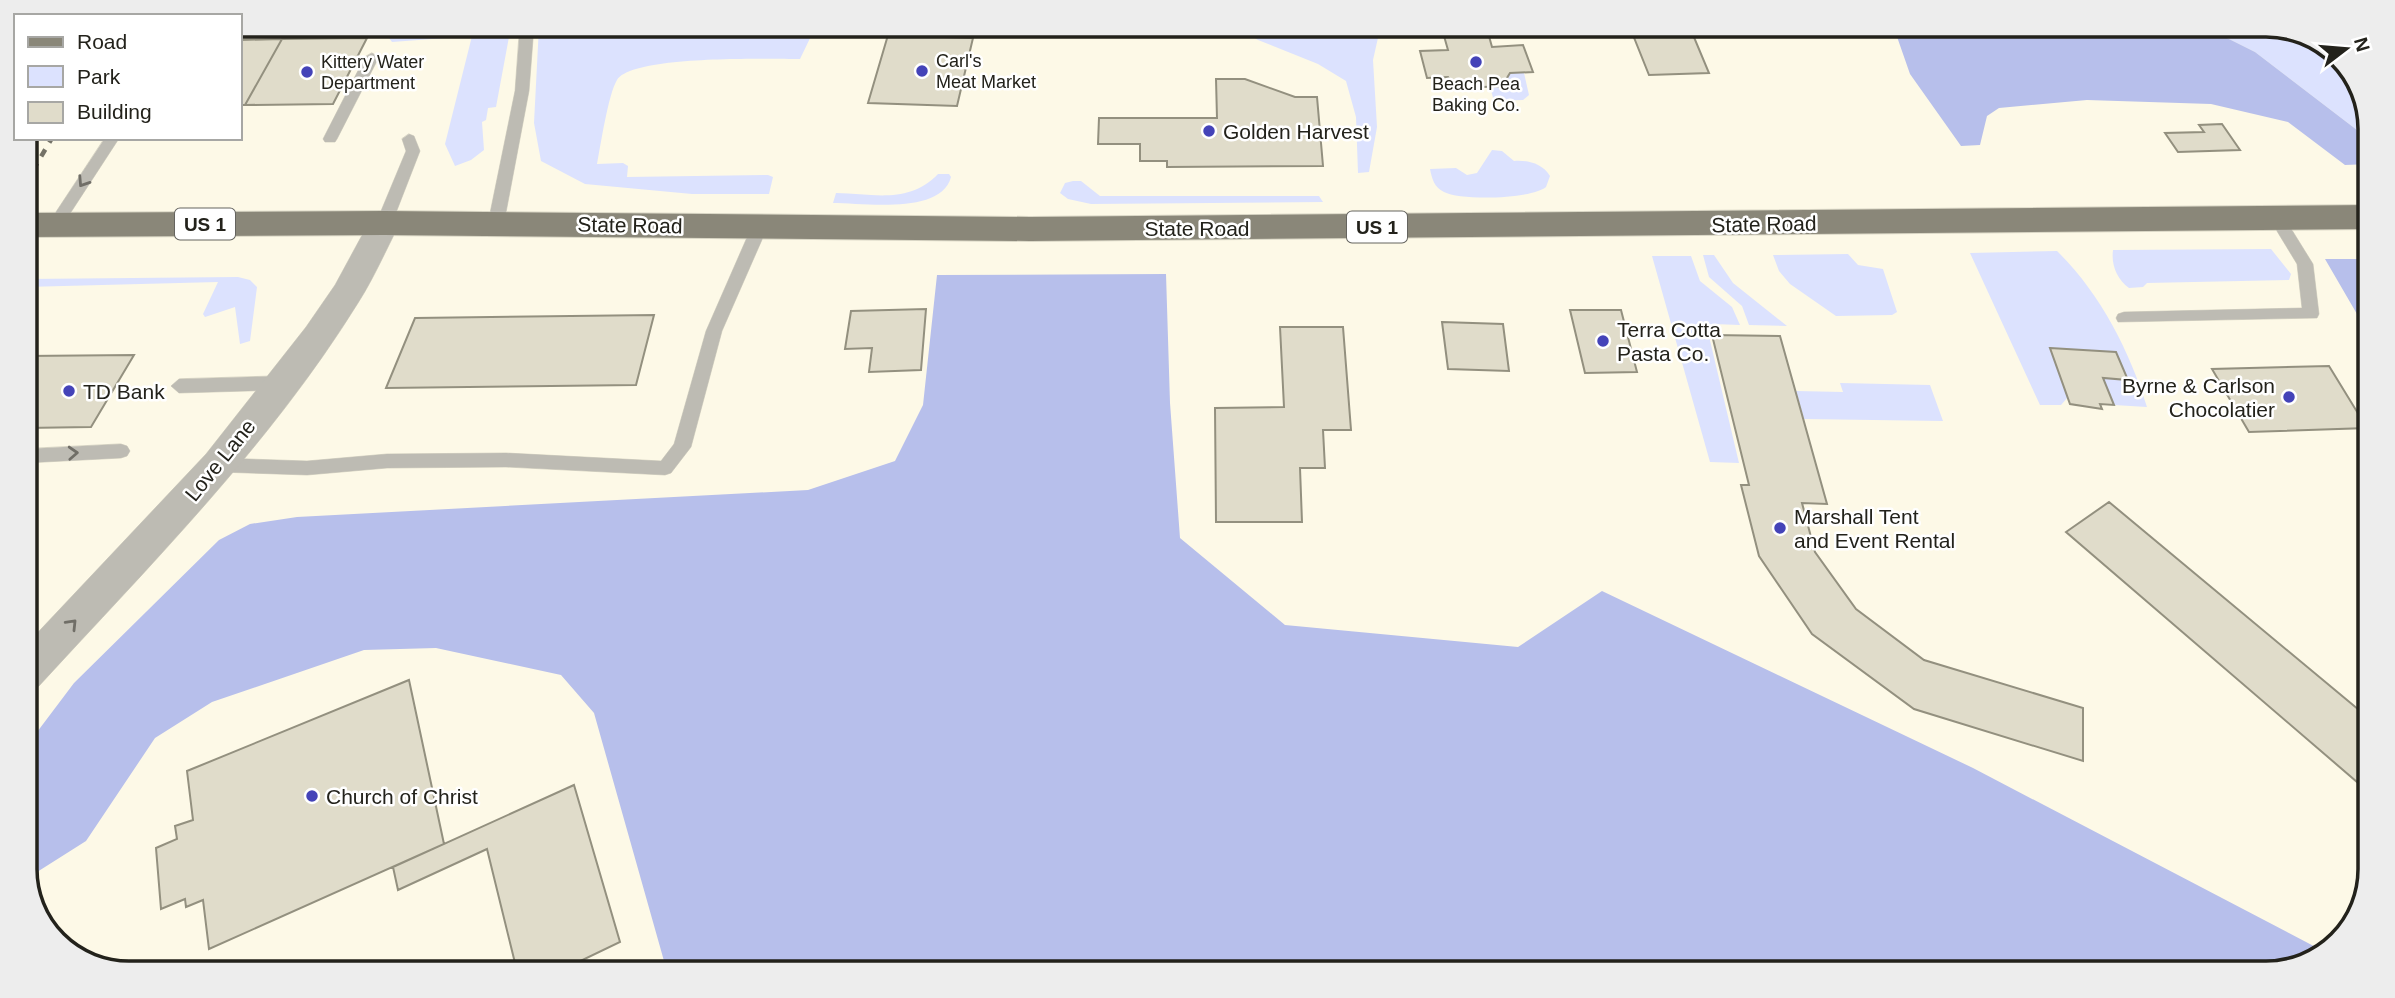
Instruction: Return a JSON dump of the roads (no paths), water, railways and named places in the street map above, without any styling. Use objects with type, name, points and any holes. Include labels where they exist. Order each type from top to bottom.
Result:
[{"type":"main road","name":"State Road","points":[[40,225],[496,223],[965,229],[2358,218]]},
{"type":"street","name":"Love Lane","points":[[37,660],[219,465],[347,293],[384,223]]},
{"type":"lane","points":[[496,223],[522,91],[526,37]]},
{"type":"lane","points":[[330,139],[372,57]]},
{"type":"lane","points":[[384,223],[413,151],[408,139]]},
{"type":"lane","points":[[40,225],[111,140]]},
{"type":"lane","points":[[2124,318],[2311,314],[2305,264],[2277,218]]},
{"type":"lane","points":[[219,465],[307,468],[387,461],[506,460],[665,468],[682,447],[714,331],[760,226]]},
{"type":"lane","points":[[179,386],[282,383]]},
{"type":"lane","points":[[37,455],[121,451]]},
{"type":"railway","points":[[37,164],[51,140]]},
{"type":"place","name":"Beach Pea Baking Co.","points":[[1476,62]]},
{"type":"place","name":"Carl's Meat Market","points":[[922,71]]},
{"type":"place","name":"Kittery Water Department","points":[[307,72]]},
{"type":"place","name":"Golden Harvest","points":[[1209,131]]},
{"type":"place","name":"Terra Cotta Pasta Co.","points":[[1603,341]]},
{"type":"place","name":"TD Bank","points":[[69,391]]},
{"type":"place","name":"Byrne & Carlson Chocolatier","points":[[2289,397]]},
{"type":"place","name":"Marshall Tent and Event Rental","points":[[1780,528]]},
{"type":"place","name":"Church of Christ","points":[[312,796]]}]
